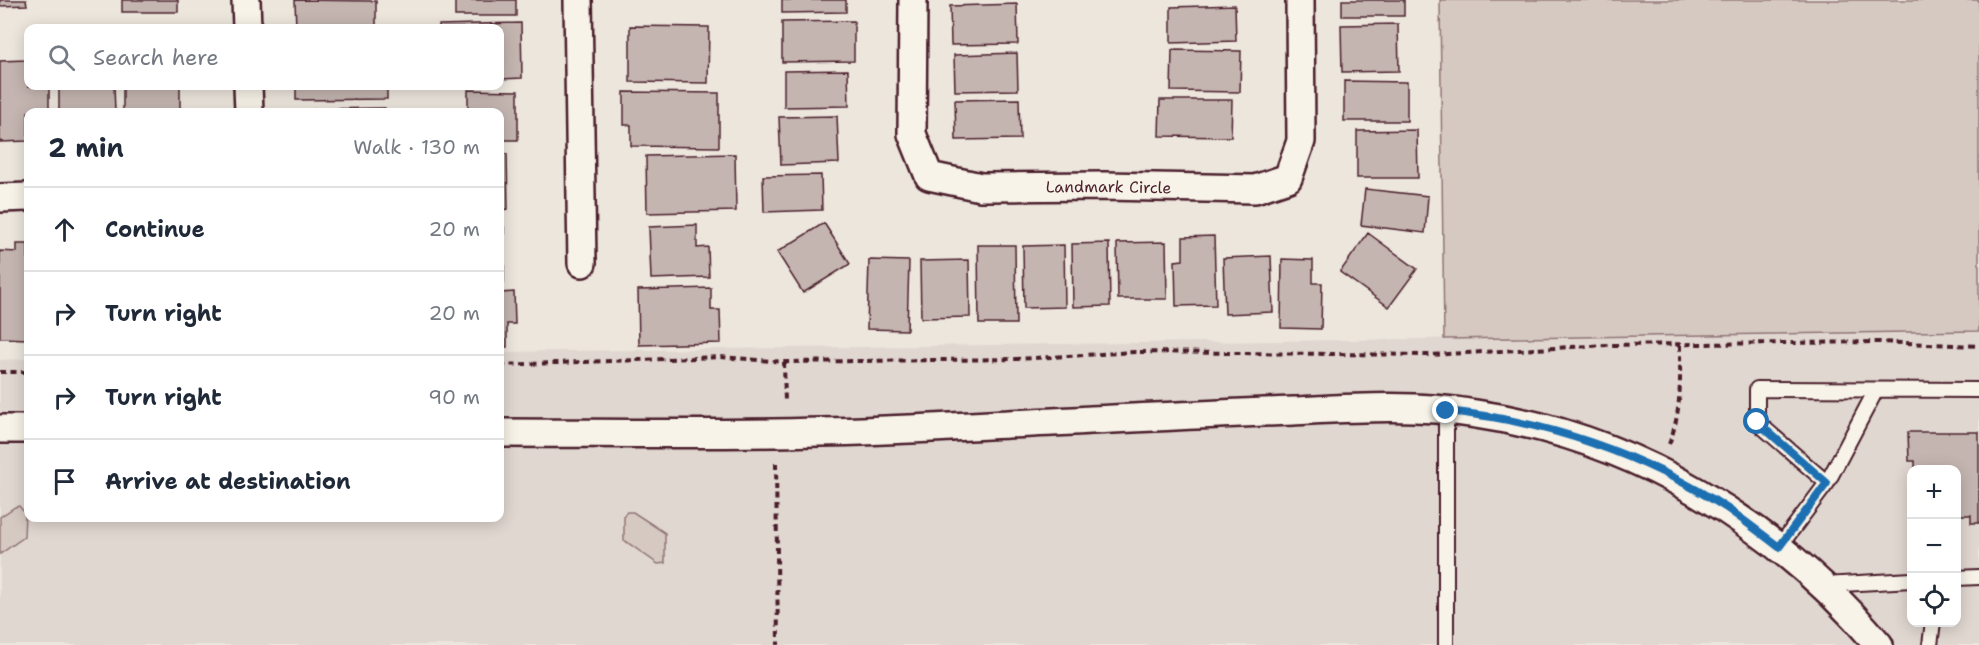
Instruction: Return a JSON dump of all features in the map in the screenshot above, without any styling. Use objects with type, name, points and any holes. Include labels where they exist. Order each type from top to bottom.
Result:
[{"type":"street","points":[[246,0],[247,24]]},
{"type":"street","points":[[578,0],[582,263]]},
{"type":"street","name":"Landmark Circle","points":[[913,0],[912,134],[928,176],[981,187],[1105,186],[1255,189],[1288,178],[1301,141],[1300,0]]},
{"type":"street","points":[[248,90],[249,108]]},
{"type":"street","points":[[0,198],[24,197]]},
{"type":"street","points":[[504,433],[824,432],[1377,406],[1476,414],[1559,433],[1626,457],[1665,474],[1727,509],[1779,547],[1821,585],[1879,645]]},
{"type":"street","points":[[0,429],[24,429]]},
{"type":"lane","points":[[1827,483],[1757,422],[1757,389],[1979,390]]},
{"type":"lane","points":[[1779,547],[1827,483],[1876,390]]},
{"type":"lane","points":[[1446,411],[1446,645]]},
{"type":"lane","points":[[1961,578],[1979,577]]},
{"type":"lane","points":[[1821,585],[1907,580]]},
{"type":"lane","points":[[1930,645],[1932,627]]},
{"type":"path","points":[[504,365],[721,357],[784,362],[1017,359],[1135,352],[1438,355],[1586,346],[1879,342],[1979,346]]},
{"type":"path","points":[[1669,444],[1678,417],[1680,402],[1680,345]]},
{"type":"path","points":[[784,362],[785,403]]},
{"type":"path","points":[[0,372],[24,372]]},
{"type":"path","points":[[776,463],[778,645]]},
{"type":"shaded area","points":[[1440,0],[1979,0],[1979,331],[1444,339]]},
{"type":"shaded area","points":[[1979,331],[1979,645],[0,645],[0,360],[24,359],[24,522],[504,522],[504,352]]},
{"type":"shaded area","points":[[19,506],[24,512],[24,537],[0,554],[0,517]]},
{"type":"shaded area","points":[[627,512],[633,512],[665,533],[665,563],[658,564],[624,540],[624,515]]},
{"type":"building","points":[[0,0],[26,0],[27,5],[0,6]]},
{"type":"building","points":[[122,0],[178,0],[178,12],[122,12]]},
{"type":"building","points":[[295,0],[376,1],[376,24],[296,24]]},
{"type":"building","points":[[445,0],[516,0],[516,16],[455,16],[455,1]]},
{"type":"building","points":[[782,0],[846,0],[846,12],[782,13]]},
{"type":"building","points":[[1342,0],[1404,0],[1404,16],[1342,16]]},
{"type":"building","points":[[1017,4],[1018,44],[951,45],[950,6]]},
{"type":"building","points":[[1235,5],[1236,41],[1171,43],[1171,7]]},
{"type":"building","points":[[854,21],[854,61],[782,62],[782,22]]},
{"type":"building","points":[[521,23],[522,78],[504,79],[504,24],[480,24]]},
{"type":"building","points":[[1398,24],[1399,71],[1342,72],[1341,25]]},
{"type":"building","points":[[630,26],[709,27],[708,83],[630,82]]},
{"type":"building","points":[[1172,50],[1241,51],[1240,92],[1171,91]]},
{"type":"building","points":[[1017,53],[1018,90],[955,91],[954,55]]},
{"type":"building","points":[[24,60],[24,90],[49,90],[49,108],[24,108],[24,141],[0,142],[0,61]]},
{"type":"building","points":[[848,70],[849,106],[784,107],[784,71]]},
{"type":"building","points":[[1344,81],[1407,82],[1407,121],[1344,121]]},
{"type":"building","points":[[59,90],[114,90],[115,108],[59,108]]},
{"type":"building","points":[[123,90],[180,90],[180,108],[123,108]]},
{"type":"building","points":[[296,90],[387,90],[387,99],[296,100]]},
{"type":"building","points":[[468,90],[518,91],[518,140],[504,140],[504,108],[468,108]]},
{"type":"building","points":[[624,92],[719,93],[719,147],[631,146],[631,125],[624,125]]},
{"type":"building","points":[[1019,99],[1020,139],[956,140],[955,100]]},
{"type":"building","points":[[1160,100],[1232,100],[1231,137],[1159,136]]},
{"type":"building","points":[[837,116],[839,163],[781,165],[779,117]]},
{"type":"building","points":[[1417,130],[1418,178],[1357,178],[1357,131]]},
{"type":"building","points":[[504,154],[507,154],[508,209],[504,210]]},
{"type":"building","points":[[735,154],[736,211],[647,213],[646,156]]},
{"type":"building","points":[[821,175],[822,210],[764,212],[763,176]]},
{"type":"building","points":[[1365,189],[1428,196],[1425,233],[1361,225]]},
{"type":"building","points":[[824,223],[850,264],[803,293],[777,252]]},
{"type":"building","points":[[697,225],[697,248],[708,247],[709,277],[651,279],[649,227]]},
{"type":"building","points":[[1368,233],[1417,269],[1389,307],[1340,272]]},
{"type":"building","points":[[1214,236],[1216,305],[1176,306],[1175,261],[1183,260],[1183,237]]},
{"type":"building","points":[[1166,242],[1167,299],[1118,299],[1117,243]]},
{"type":"building","points":[[1109,243],[1110,306],[1073,307],[1072,244]]},
{"type":"building","points":[[17,244],[24,244],[24,339],[0,338],[0,251],[17,252]]},
{"type":"building","points":[[978,245],[1015,245],[1016,324],[979,324]]},
{"type":"building","points":[[1064,245],[1065,307],[1024,308],[1023,246]]},
{"type":"building","points":[[1271,256],[1273,312],[1225,314],[1223,258]]},
{"type":"building","points":[[1282,259],[1313,260],[1313,283],[1322,283],[1321,329],[1281,328]]},
{"type":"building","points":[[869,260],[909,261],[907,330],[867,329]]},
{"type":"building","points":[[969,260],[970,317],[921,318],[920,261]]},
{"type":"building","points":[[711,288],[711,310],[720,310],[721,343],[639,345],[638,290]]},
{"type":"building","points":[[514,292],[515,324],[507,324],[507,347],[504,347],[504,293]]},
{"type":"building","points":[[1908,432],[1979,432],[1979,523],[1971,523],[1971,515],[1961,515],[1961,465],[1915,465],[1915,461],[1909,461]]},
{"type":"route","points":[[1446,411],[1518,422],[1590,443],[1626,457],[1665,474],[1727,509],[1779,547],[1827,483],[1757,422]]}]
